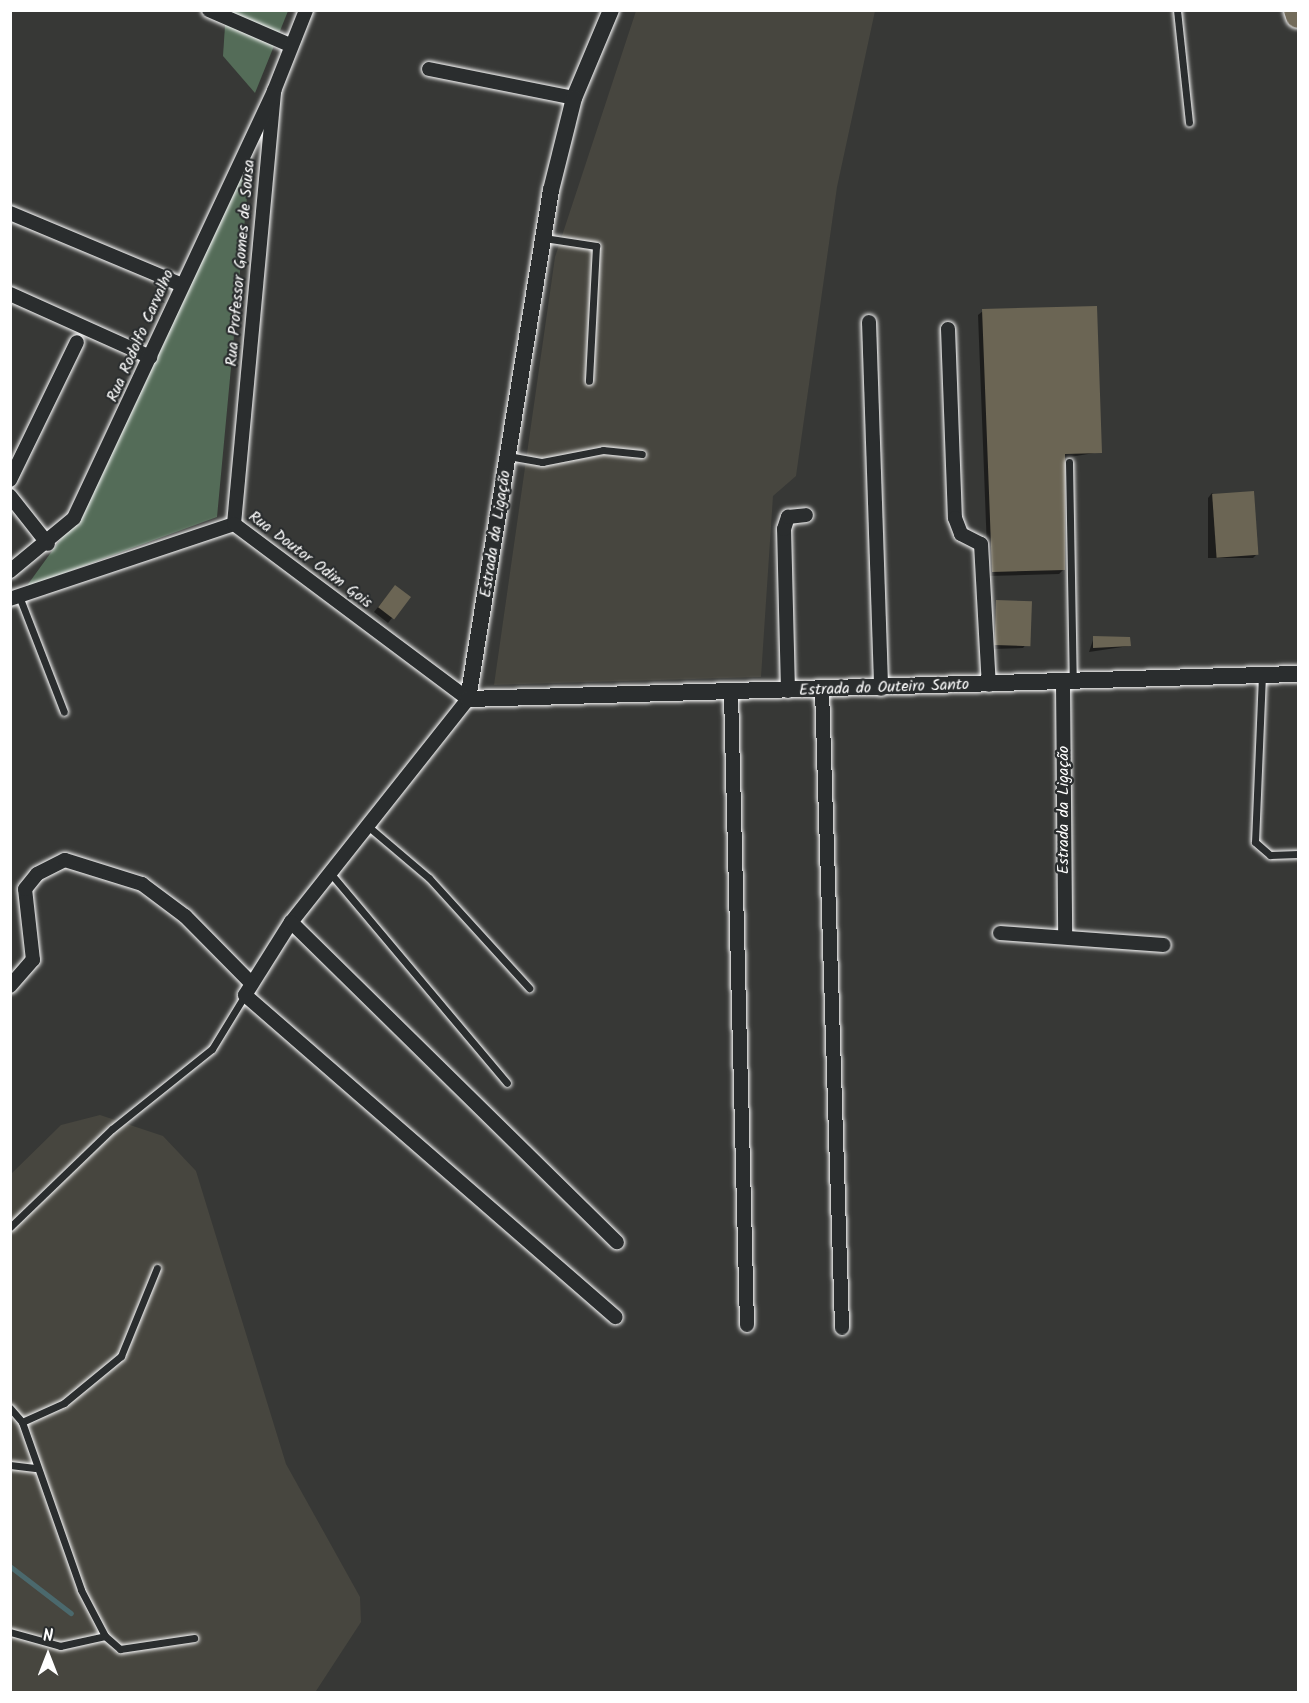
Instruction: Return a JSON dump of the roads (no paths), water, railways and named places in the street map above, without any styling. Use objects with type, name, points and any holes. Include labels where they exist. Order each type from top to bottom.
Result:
[{"type":"highway","points":[[1296,10],[1299,16]]},
{"type":"street","points":[[209,10],[290,45]]},
{"type":"street","name":"Rua Professor Gomes de Sousa","points":[[234,524],[274,91],[290,45],[306,10]]},
{"type":"street","name":"Estrada da Ligação","points":[[249,989],[291,922],[370,828],[468,699],[541,238],[574,98],[611,10]]},
{"type":"street","points":[[429,69],[574,98]]},
{"type":"street","name":"Rua Rodolfo Carvalho","points":[[10,571],[48,544],[74,518],[274,91]]},
{"type":"street","points":[[10,213],[182,285]]},
{"type":"street","points":[[10,294],[150,357]]},
{"type":"street","points":[[869,322],[881,689]]},
{"type":"street","points":[[948,329],[955,518],[961,534],[981,544],[989,685]]},
{"type":"street","points":[[10,480],[77,342]]},
{"type":"street","points":[[10,496],[48,544]]},
{"type":"street","points":[[788,691],[784,529],[788,517],[806,515]]},
{"type":"street","name":"Rua Doutor Odim Gois","points":[[15,598],[234,524],[468,699]]},
{"type":"street","name":"Estrada do Outeiro Santo","points":[[468,699],[881,689],[1299,674]]},
{"type":"street","name":"Estrada da Ligação","points":[[1065,936],[1068,683]]},
{"type":"street","points":[[822,690],[843,1328]]},
{"type":"street","points":[[731,693],[747,1325]]},
{"type":"street","points":[[10,986],[33,960],[25,889],[36,873],[65,860],[142,884],[185,916],[249,989],[616,1317]]},
{"type":"street","points":[[291,922],[617,1242]]},
{"type":"street","points":[[1000,933],[1164,945]]},
{"type":"lane","points":[[1177,10],[1189,122]]},
{"type":"lane","points":[[541,238],[596,246],[589,381]]},
{"type":"lane","points":[[508,456],[542,462],[603,450],[642,454]]},
{"type":"lane","points":[[1068,683],[1069,462]]},
{"type":"lane","points":[[15,598],[64,712]]},
{"type":"lane","points":[[1262,675],[1255,842],[1270,855],[1299,854]]},
{"type":"lane","points":[[370,828],[429,879],[529,988]]},
{"type":"lane","points":[[331,874],[507,1083]]},
{"type":"lane","points":[[10,1227],[112,1130],[212,1049],[249,989]]},
{"type":"lane","points":[[22,1422],[64,1403],[121,1356],[157,1268]]},
{"type":"lane","points":[[10,1408],[22,1422],[35,1468],[81,1590],[105,1636],[120,1649],[194,1638]]},
{"type":"lane","points":[[10,1465],[35,1468]]},
{"type":"lane","points":[[10,1632],[60,1646],[105,1636]]},
{"type":"waterway","points":[[10,1566],[71,1613]]}]
